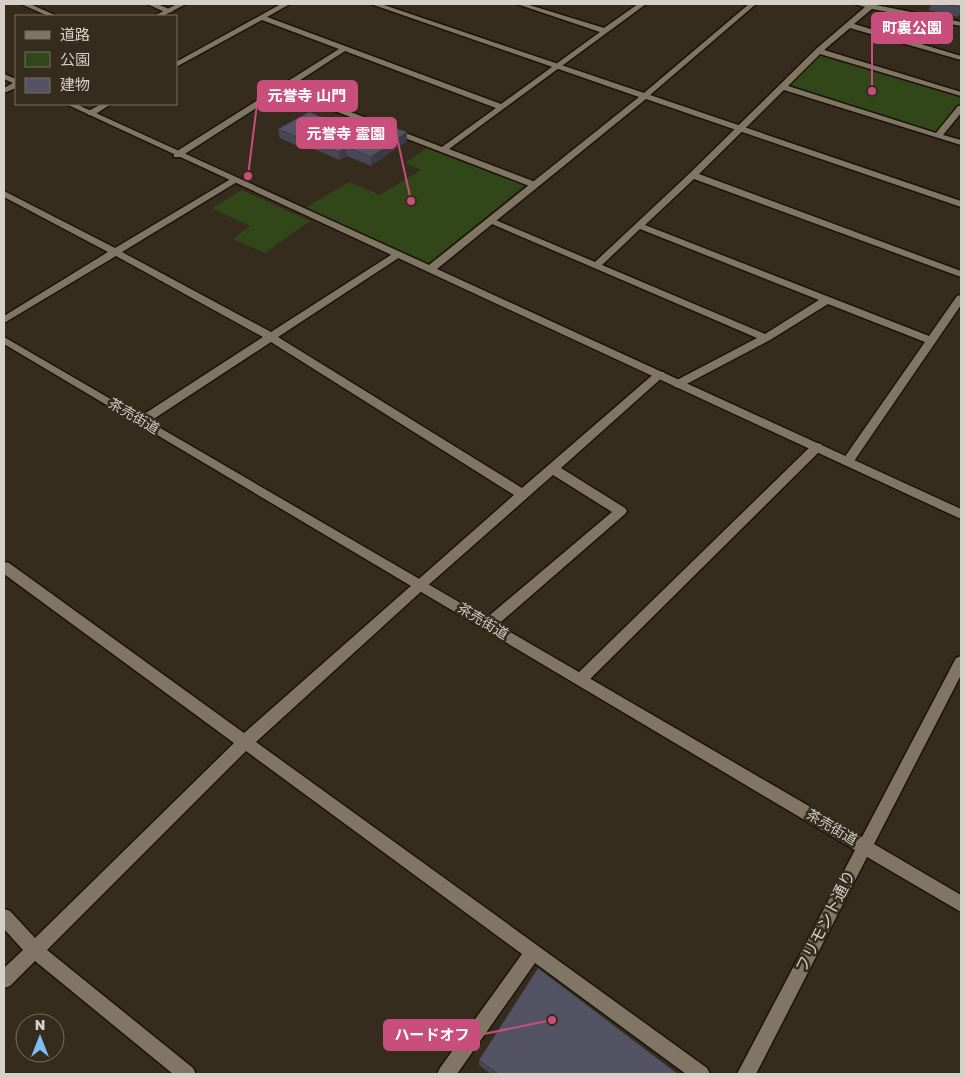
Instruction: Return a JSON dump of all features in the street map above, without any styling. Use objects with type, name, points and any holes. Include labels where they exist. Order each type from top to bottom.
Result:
[{"type":"street","points":[[25,4],[51,15]]},
{"type":"street","points":[[152,4],[170,11]]},
{"type":"street","points":[[160,15],[182,4]]},
{"type":"street","points":[[178,64],[286,4]]},
{"type":"street","points":[[375,4],[560,65],[961,204]]},
{"type":"street","points":[[520,4],[605,31]]},
{"type":"street","points":[[444,150],[639,4]]},
{"type":"street","points":[[429,270],[646,95],[753,4]]},
{"type":"street","points":[[858,4],[961,24]]},
{"type":"street","points":[[596,266],[694,175],[818,52],[871,6]]},
{"type":"street","points":[[262,18],[502,107]]},
{"type":"street","points":[[848,25],[961,58]]},
{"type":"street","points":[[177,155],[344,49]]},
{"type":"street","points":[[818,52],[961,94]]},
{"type":"street","points":[[4,76],[15,82]]},
{"type":"street","points":[[4,91],[15,84]]},
{"type":"street","points":[[783,87],[961,143]]},
{"type":"street","points":[[282,88],[535,184]]},
{"type":"street","points":[[72,105],[177,155],[961,514]]},
{"type":"street","points":[[91,113],[105,105]]},
{"type":"street","points":[[938,136],[961,108]]},
{"type":"street","points":[[694,175],[961,274]]},
{"type":"street","points":[[4,320],[117,253],[234,180]]},
{"type":"street","points":[[4,194],[271,337],[523,495]]},
{"type":"street","points":[[490,222],[766,338]]},
{"type":"street","points":[[640,226],[932,341]]},
{"type":"street","points":[[142,421],[397,255]]},
{"type":"street","points":[[848,461],[961,298]]},
{"type":"street","points":[[679,384],[766,338],[827,300]]},
{"type":"street","name":"茶売街道","points":[[4,340],[864,845],[961,904]]},
{"type":"street","points":[[4,980],[244,743],[420,584],[660,375]]},
{"type":"street","points":[[581,679],[816,447]]},
{"type":"street","points":[[489,624],[621,511],[553,469]]},
{"type":"street","points":[[4,567],[701,1074]]},
{"type":"street","name":"フリモント通り","points":[[746,1074],[961,662]]},
{"type":"street","points":[[4,917],[34,950],[186,1074]]},
{"type":"street","points":[[446,1074],[533,952]]},
{"type":"green space","points":[[819,51],[961,94],[961,108],[938,136],[783,87]]},
{"type":"green space","points":[[427,148],[525,185],[429,263],[305,208],[349,182],[380,195],[421,170],[405,163]]},
{"type":"green space","points":[[242,190],[310,221],[265,253],[233,239],[250,226],[212,208]]},
{"type":"building","points":[[945,4],[961,4],[961,7]]},
{"type":"building","points":[[309,112],[353,130],[371,119],[407,132],[371,157],[346,147],[339,152],[302,136],[299,138],[278,129]]},
{"type":"building","points":[[538,968],[678,1074],[498,1074],[479,1060]]},
{"type":"place","name":"町裏公園","points":[[872,91]]},
{"type":"place","name":"元誉寺 山門","points":[[248,176]]},
{"type":"place","name":"元誉寺 霊園","points":[[411,201]]},
{"type":"place","name":"ハードオフ","points":[[552,1020]]}]
